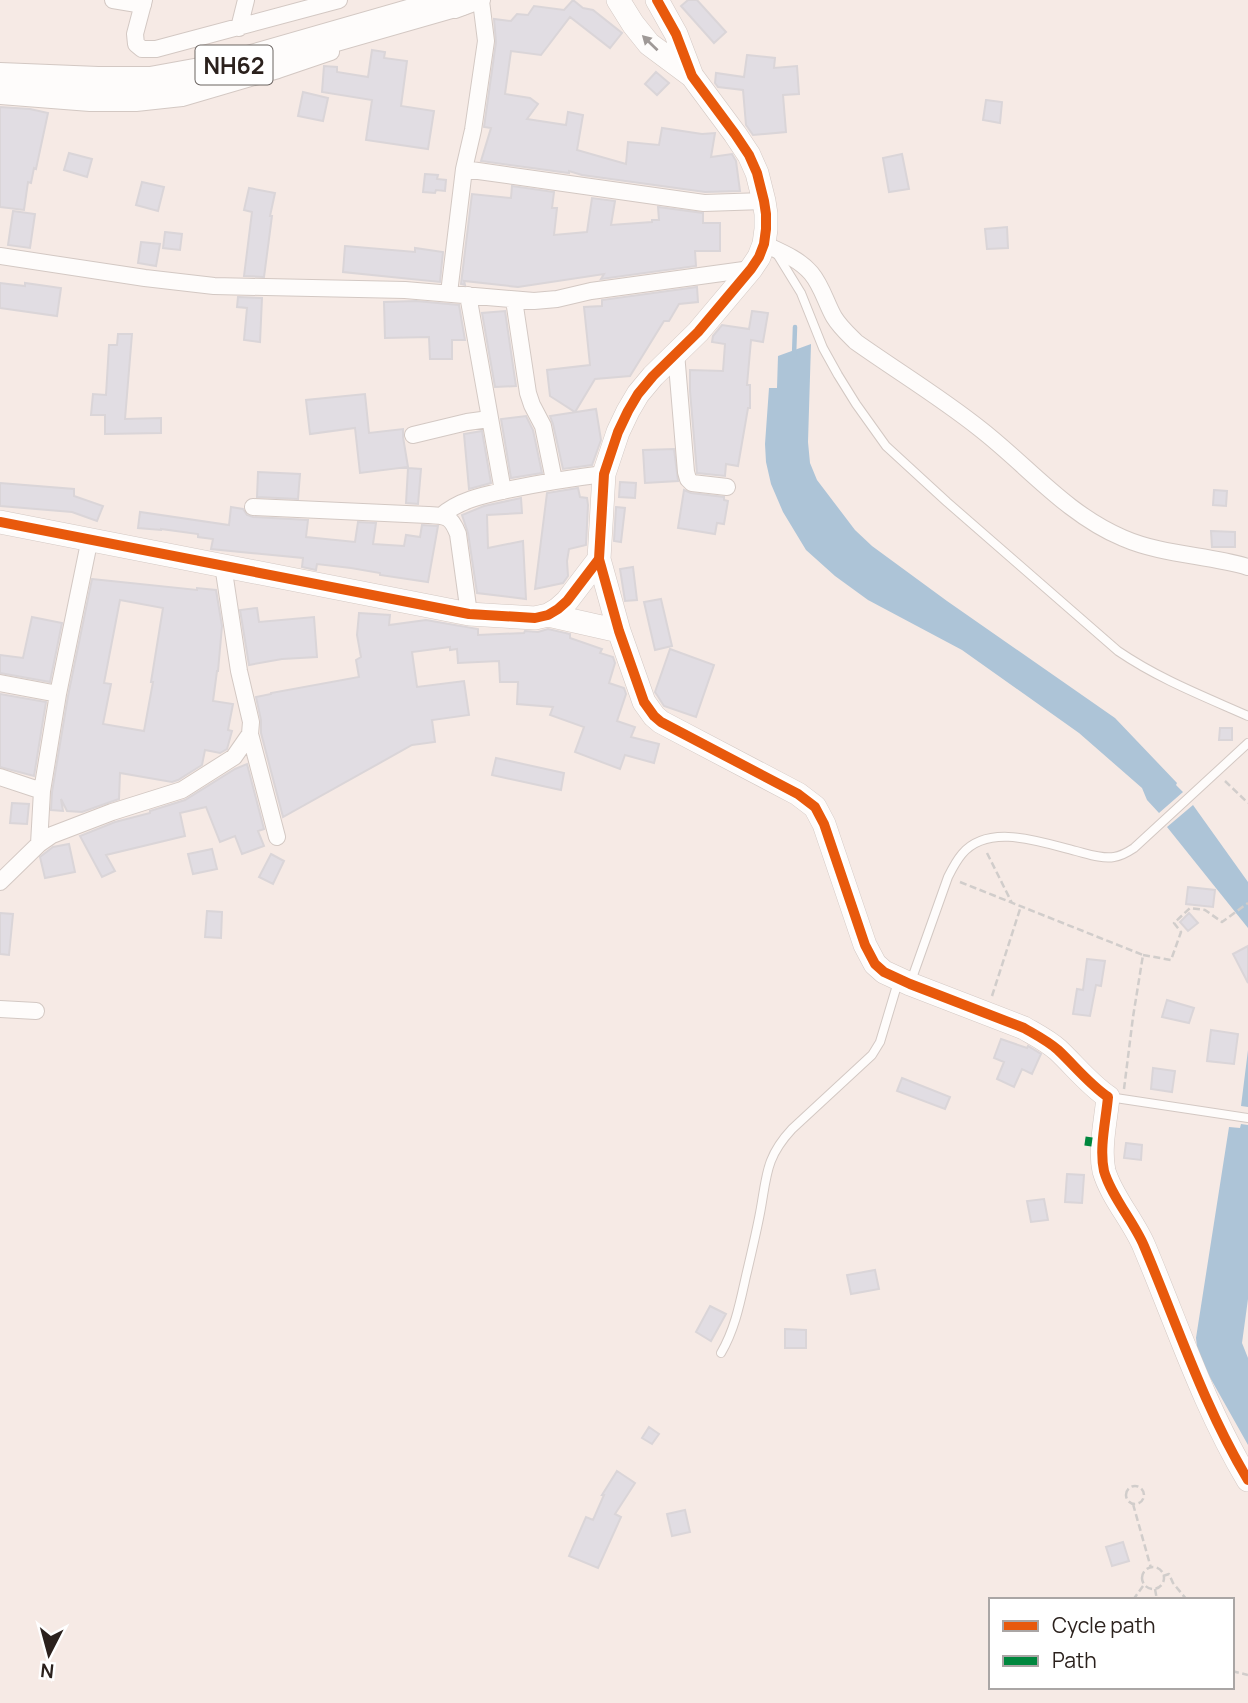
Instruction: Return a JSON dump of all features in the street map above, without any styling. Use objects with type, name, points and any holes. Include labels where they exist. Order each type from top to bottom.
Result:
[{"type":"highway","name":"NH62","points":[[0,57],[103,63],[150,62],[212,52],[394,0]]},
{"type":"highway","name":"NH62","points":[[0,78],[151,82],[218,70],[461,0]]},
{"type":"street","points":[[113,0],[144,3],[135,34],[136,44],[142,49],[156,50],[339,0]]},
{"type":"street","points":[[239,28],[246,0]]},
{"type":"street","points":[[0,96],[90,103],[136,103],[182,97],[278,70],[481,0],[486,41],[473,130],[464,169],[449,293]]},
{"type":"street","points":[[618,0],[649,44],[692,76],[749,155],[764,201],[769,246]]},
{"type":"street","points":[[657,0],[676,34],[692,76]]},
{"type":"street","points":[[464,169],[704,203],[764,201]]},
{"type":"street","points":[[769,246],[698,332],[653,376],[633,403],[618,432],[604,474],[599,559],[619,631],[644,702],[654,716],[798,794],[815,807],[824,824],[869,955],[884,972],[1024,1028],[1047,1042],[1093,1086],[1115,1098],[1102,1157],[1105,1174],[1143,1243],[1228,1447],[1248,1480]]},
{"type":"street","points":[[769,246],[800,263],[810,272],[834,317],[856,342],[979,428],[1036,479],[1087,519],[1115,535],[1146,546],[1248,567]]},
{"type":"street","points":[[0,256],[214,286],[353,288],[534,301],[751,269]]},
{"type":"street","points":[[468,295],[503,491]]},
{"type":"street","points":[[513,300],[528,393],[543,426],[554,480]]},
{"type":"street","points":[[676,354],[688,479],[692,483],[727,487]]},
{"type":"street","points":[[414,435],[489,419]]},
{"type":"street","points":[[441,516],[452,507],[484,495],[554,480],[604,474]]},
{"type":"street","points":[[253,507],[448,517],[458,534],[469,614]]},
{"type":"street","points":[[0,522],[469,614],[522,618],[548,615],[558,609],[599,559]]},
{"type":"street","points":[[39,844],[42,791],[58,694],[90,538]]},
{"type":"street","points":[[223,565],[239,671],[251,722],[250,734],[276,837]]},
{"type":"street","points":[[548,615],[619,631]]},
{"type":"street","points":[[0,684],[58,694]]},
{"type":"street","points":[[0,882],[52,835],[182,790],[234,757],[250,734]]},
{"type":"street","points":[[0,777],[42,791]]},
{"type":"street","points":[[0,1009],[36,1011]]},
{"type":"lane","points":[[769,246],[800,293],[823,348],[838,375],[886,446],[1118,651],[1175,685],[1248,716]]},
{"type":"lane","points":[[721,1353],[740,1306],[765,1176],[773,1154],[780,1141],[872,1055],[880,1042],[948,877],[963,852],[982,841],[1007,836],[1100,857],[1125,854],[1248,743]]},
{"type":"lane","points":[[1115,1098],[1243,1117]]},
{"type":"path","points":[[1216,772],[1248,803]]},
{"type":"path","points":[[982,841],[1012,903]]},
{"type":"path","points":[[948,877],[1143,955],[1171,960],[1181,932],[1174,923],[1189,908],[1205,910],[1222,922],[1248,903]]},
{"type":"path","points":[[986,1013],[1021,906]]},
{"type":"path","points":[[1115,1098],[1143,955]]},
{"type":"path","points":[[1133,1504],[1144,1497],[1136,1486],[1132,1486],[1125,1493],[1128,1502],[1133,1504],[1150,1567]]},
{"type":"path","points":[[1150,1567],[1157,1568],[1163,1576],[1161,1585],[1155,1588],[1144,1585],[1142,1576],[1150,1567]]},
{"type":"path","points":[[1163,1576],[1169,1574],[1185,1598]]},
{"type":"path","points":[[1134,1598],[1144,1585]]},
{"type":"path","points":[[1155,1588],[1157,1598]]},
{"type":"water","points":[[811,344],[808,442],[810,463],[817,480],[855,530],[872,546],[1115,718],[1183,792],[1159,813],[1147,800],[1142,788],[1079,733],[962,650],[868,600],[806,550],[783,512],[771,484],[765,444],[769,388],[777,388],[778,356]]},
{"type":"water","points":[[1193,805],[1248,882],[1248,928],[1167,827]]},
{"type":"water","points":[[1248,1050],[1248,1107],[1241,1106]]},
{"type":"water","points":[[1241,1124],[1248,1125],[1248,1299],[1242,1343],[1248,1358],[1248,1445],[1198,1356],[1196,1338],[1229,1127],[1240,1128]]},
{"type":"building","points":[[573,0],[583,8],[593,10],[622,33],[610,48],[570,17],[541,55],[511,51],[505,94],[530,98],[538,104],[527,119],[566,125],[568,112],[583,115],[577,150],[626,164],[628,142],[659,145],[662,128],[702,134],[715,133],[711,157],[732,154],[736,161],[740,191],[705,192],[569,171],[481,161],[491,128],[484,127],[496,42],[494,19],[511,21],[517,14],[528,15],[534,6],[564,10]]},
{"type":"building","points":[[688,0],[697,0],[726,32],[714,43],[681,6]]},
{"type":"building","points":[[372,50],[385,52],[384,58],[407,61],[401,106],[434,111],[428,149],[366,140],[372,100],[322,92],[324,66],[337,67],[337,72],[368,77]]},
{"type":"building","points":[[747,55],[775,58],[774,68],[797,66],[799,94],[783,95],[786,132],[753,135],[746,125],[743,90],[718,87],[715,83],[716,73],[744,77]]},
{"type":"building","points":[[656,72],[669,83],[657,95],[645,84]]},
{"type":"building","points":[[303,92],[328,98],[323,121],[298,116]]},
{"type":"building","points":[[986,100],[1002,102],[1000,123],[983,120]]},
{"type":"building","points":[[0,107],[48,113],[36,169],[34,168],[31,183],[28,182],[24,210],[0,207]]},
{"type":"building","points":[[69,153],[92,159],[87,177],[64,170]]},
{"type":"building","points":[[902,154],[909,189],[889,192],[883,158]]},
{"type":"building","points":[[425,174],[438,175],[437,179],[446,180],[445,191],[423,192]]},
{"type":"building","points":[[142,182],[164,187],[158,211],[136,205]]},
{"type":"building","points":[[512,186],[554,192],[552,208],[557,208],[554,235],[587,232],[592,198],[615,201],[611,225],[659,220],[658,207],[703,213],[703,223],[720,223],[720,251],[695,251],[696,266],[601,279],[604,274],[518,287],[464,281],[465,285],[461,284],[472,194],[511,198]]},
{"type":"building","points":[[249,188],[275,193],[264,277],[244,276],[252,212],[244,210]]},
{"type":"building","points":[[13,211],[35,214],[30,248],[8,245]]},
{"type":"building","points":[[1007,227],[1008,248],[987,249],[985,229]]},
{"type":"building","points":[[165,232],[182,234],[180,250],[163,248]]},
{"type":"building","points":[[141,242],[160,244],[156,266],[138,263]]},
{"type":"building","points":[[345,246],[415,252],[415,248],[443,252],[440,282],[343,272]]},
{"type":"building","points":[[0,283],[61,288],[57,316],[0,308]]},
{"type":"building","points":[[697,287],[698,302],[679,304],[669,321],[664,321],[630,376],[595,379],[575,412],[550,396],[547,370],[590,365],[584,307],[602,306],[602,300]]},
{"type":"building","points":[[238,297],[262,298],[260,342],[244,340],[247,308],[237,307]]},
{"type":"building","points":[[416,301],[459,305],[465,340],[452,340],[452,359],[430,359],[429,337],[385,338],[384,302]]},
{"type":"building","points":[[505,311],[516,386],[495,387],[482,313]]},
{"type":"building","points":[[752,311],[768,313],[763,342],[751,340],[747,385],[750,385],[750,408],[738,466],[726,464],[725,476],[697,473],[690,370],[723,371],[725,344],[712,342],[713,336],[722,325],[749,329]]},
{"type":"building","points":[[118,334],[132,334],[125,419],[161,418],[161,433],[105,434],[105,415],[91,415],[93,394],[106,395],[109,345],[117,345]]},
{"type":"building","points":[[365,394],[369,433],[403,429],[408,467],[360,473],[355,428],[310,434],[306,400]]},
{"type":"building","points":[[596,409],[601,440],[592,465],[563,469],[550,416]]},
{"type":"building","points":[[526,416],[533,430],[542,473],[511,478],[501,419]]},
{"type":"building","points":[[482,431],[491,483],[469,489],[464,434]]},
{"type":"building","points":[[674,449],[678,481],[645,483],[643,450]]},
{"type":"building","points":[[408,468],[421,469],[418,504],[406,503]]},
{"type":"building","points":[[258,472],[300,474],[298,499],[257,497]]},
{"type":"building","points":[[620,482],[636,483],[635,498],[619,497]]},
{"type":"building","points":[[0,483],[74,489],[74,496],[103,506],[97,521],[72,512],[0,506]]},
{"type":"building","points":[[578,488],[580,497],[587,498],[588,505],[586,545],[569,549],[568,576],[563,583],[535,589],[547,493]]},
{"type":"building","points":[[684,490],[724,497],[724,500],[728,501],[724,524],[717,523],[715,534],[678,528]]},
{"type":"building","points":[[1214,490],[1227,491],[1226,506],[1213,505]]},
{"type":"building","points":[[521,498],[522,513],[487,515],[488,548],[523,541],[526,599],[477,593],[468,533],[462,515],[484,506]]},
{"type":"building","points":[[231,507],[243,509],[247,515],[253,517],[308,520],[306,537],[355,542],[358,522],[376,523],[373,544],[404,546],[406,535],[420,537],[422,525],[438,526],[428,582],[317,564],[316,570],[302,567],[303,558],[211,549],[213,539],[198,537],[198,534],[138,528],[140,512],[229,525]]},
{"type":"building","points":[[616,507],[625,508],[621,542],[614,541]]},
{"type":"building","points":[[1211,531],[1235,532],[1235,547],[1212,547]]},
{"type":"building","points":[[633,567],[637,600],[625,601],[620,569]]},
{"type":"building","points":[[92,579],[216,590],[222,626],[213,701],[233,704],[228,730],[232,731],[227,749],[220,753],[205,750],[202,765],[178,780],[172,782],[120,773],[119,799],[82,812],[67,811],[61,799],[63,811],[51,810],[68,696]],"holes":[[[120,600],[163,608],[144,731],[103,724],[111,684],[104,683]]]},
{"type":"building","points":[[661,599],[672,646],[655,650],[644,602]]},
{"type":"building","points":[[257,608],[259,622],[314,617],[317,657],[282,659],[249,665],[240,610]]},
{"type":"building","points":[[359,613],[390,615],[389,625],[426,620],[478,629],[478,635],[538,632],[548,629],[570,634],[570,638],[602,649],[600,653],[613,657],[615,663],[609,683],[624,688],[626,694],[617,721],[635,727],[631,737],[659,744],[654,763],[625,755],[620,769],[575,752],[584,727],[550,715],[553,707],[517,704],[518,682],[500,682],[499,661],[458,663],[457,649],[450,650],[450,647],[412,652],[417,687],[464,681],[469,715],[432,720],[435,742],[412,745],[283,817],[261,733],[256,697],[359,677],[356,660],[361,657],[357,635]]},
{"type":"building","points":[[32,617],[62,623],[50,682],[0,673],[0,655],[23,658]]},
{"type":"building","points":[[670,649],[714,665],[696,717],[664,706],[655,692]]},
{"type":"building","points":[[0,694],[46,702],[34,776],[0,767]]},
{"type":"building","points":[[1220,728],[1232,728],[1232,740],[1219,740]]},
{"type":"building","points":[[496,758],[564,773],[561,790],[492,775]]},
{"type":"building","points":[[247,764],[264,829],[258,831],[264,846],[242,854],[235,836],[220,842],[206,807],[180,813],[185,836],[106,855],[115,871],[102,877],[80,836],[185,800]]},
{"type":"building","points":[[12,803],[29,804],[27,824],[10,823]]},
{"type":"building","points":[[69,844],[75,872],[45,878],[40,857],[53,847]]},
{"type":"building","points":[[212,849],[217,869],[193,874],[188,854]]},
{"type":"building","points":[[271,854],[284,861],[273,884],[259,877]]},
{"type":"building","points":[[1188,887],[1215,890],[1213,907],[1186,904]]},
{"type":"building","points":[[207,911],[222,912],[221,938],[205,937]]},
{"type":"building","points":[[0,913],[13,914],[9,955],[0,954]]},
{"type":"building","points":[[1189,913],[1198,923],[1188,931],[1180,922]]},
{"type":"building","points":[[1248,946],[1248,983],[1233,954]]},
{"type":"building","points":[[1087,959],[1105,961],[1101,986],[1096,985],[1090,1016],[1073,1014],[1077,989],[1083,990]]},
{"type":"building","points":[[1167,1000],[1194,1008],[1189,1023],[1162,1017]]},
{"type":"building","points":[[1211,1030],[1238,1034],[1234,1064],[1207,1061]]},
{"type":"building","points":[[1001,1039],[1027,1048],[1028,1046],[1041,1054],[1032,1074],[1022,1069],[1014,1087],[997,1079],[1004,1062],[994,1058]]},
{"type":"building","points":[[1153,1068],[1175,1071],[1172,1092],[1151,1089]]},
{"type":"building","points":[[902,1078],[950,1097],[945,1109],[897,1091]]},
{"type":"building","points":[[1126,1143],[1142,1145],[1141,1160],[1124,1158]]},
{"type":"building","points":[[1067,1174],[1084,1175],[1082,1203],[1065,1202]]},
{"type":"building","points":[[1044,1199],[1048,1220],[1031,1222],[1027,1201]]},
{"type":"building","points":[[875,1270],[879,1289],[851,1294],[847,1275]]},
{"type":"building","points":[[710,1306],[726,1314],[711,1341],[696,1332]]},
{"type":"building","points":[[785,1329],[806,1330],[806,1348],[785,1348]]},
{"type":"building","points":[[649,1427],[659,1434],[652,1444],[642,1438]]},
{"type":"building","points":[[617,1471],[635,1483],[615,1514],[621,1517],[598,1568],[569,1556],[586,1517],[593,1520],[602,1495]]},
{"type":"building","points":[[685,1510],[690,1532],[672,1536],[667,1514]]},
{"type":"building","points":[[1123,1542],[1129,1561],[1112,1566],[1106,1547]]},
{"type":"waterway","points":[[794,356],[795,327]]},
{"type":"marked path","points":[[1085,1141],[1092,1142]]},
{"type":"cycle path","points":[[0,522],[469,614],[535,618],[558,609],[599,559],[604,474],[628,411],[653,376],[698,332],[751,269],[764,244],[766,214],[757,173],[735,134],[692,76],[676,34],[657,0]]},
{"type":"cycle path","points":[[599,559],[619,631],[644,702],[661,722],[798,794],[815,807],[824,824],[865,945],[875,964],[884,972],[910,984],[1024,1028],[1042,1038],[1108,1097],[1102,1153],[1107,1180],[1144,1246],[1204,1394],[1248,1480]]}]
